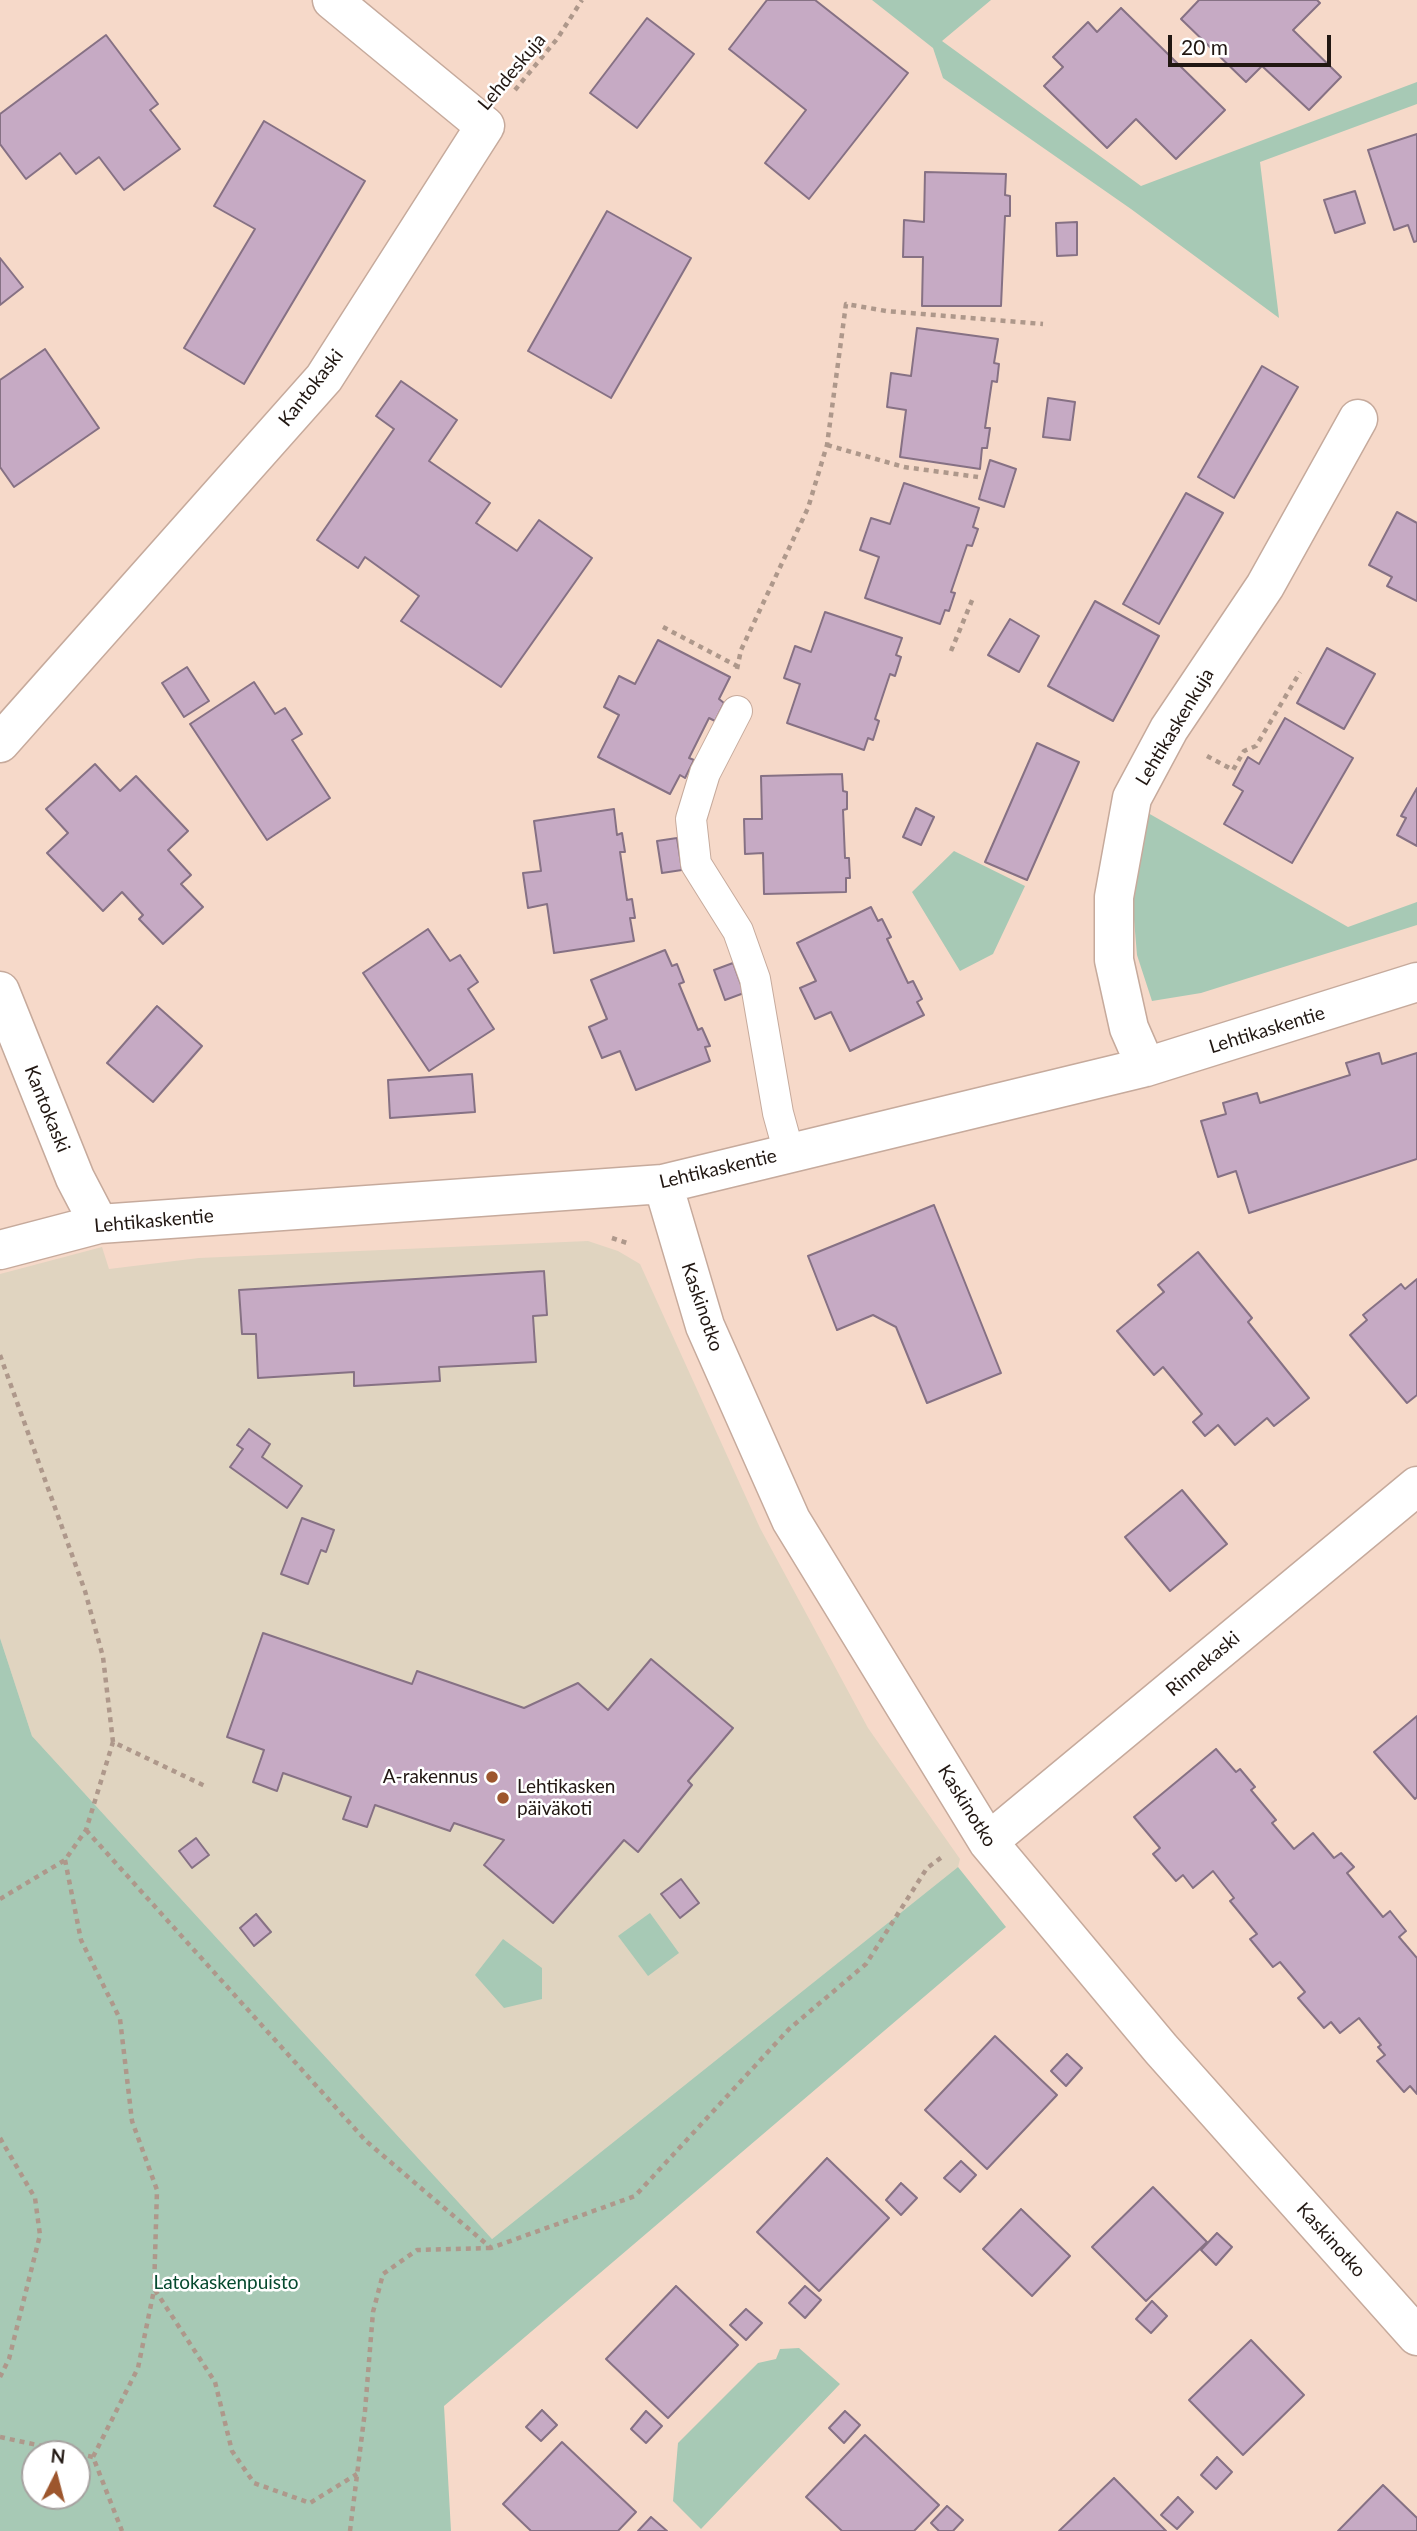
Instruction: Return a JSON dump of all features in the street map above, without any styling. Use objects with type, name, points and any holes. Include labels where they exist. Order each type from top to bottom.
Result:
[{"type":"street","points":[[332,0],[485,126]]},
{"type":"street","name":"Kantokaski","points":[[0,743],[324,379],[485,126]]},
{"type":"street","name":"Lehtikaskenkuja","points":[[1146,1067],[1129,1028],[1114,960],[1114,897],[1132,798],[1167,734],[1265,586],[1359,419]]},
{"type":"street","name":"Lehtikaskentie","points":[[0,1250],[99,1224],[663,1184],[1146,1067],[1417,982]]},
{"type":"street","name":"Kantokaski","points":[[0,991],[75,1178],[99,1224]]},
{"type":"street","name":"Kaskinotko","points":[[663,1184],[705,1326],[791,1520],[988,1842],[1161,2049],[1417,2336]]},
{"type":"street","name":"Rinnekaski","points":[[988,1842],[1417,1486]]},
{"type":"lane","points":[[737,711],[705,773],[691,819],[696,864],[738,931],[755,979],[778,1113],[789,1153]]},
{"type":"path","name":"Lehdeskuja","points":[[485,126],[557,39],[582,0]]},
{"type":"path","points":[[737,711],[734,686],[741,650],[808,508],[827,445],[846,304],[886,311],[1042,324]]},
{"type":"path","points":[[827,445],[904,467],[978,478]]},
{"type":"path","points":[[951,652],[973,598]]},
{"type":"path","points":[[663,627],[738,667]]},
{"type":"path","points":[[1167,734],[1233,770],[1244,751],[1256,746],[1300,672]]},
{"type":"path","points":[[0,1354],[85,1591],[103,1657],[113,1742],[86,1830],[65,1860],[0,1899]]},
{"type":"path","points":[[113,1742],[205,1786]]},
{"type":"path","points":[[86,1830],[366,2141],[491,2248]]},
{"type":"path","points":[[350,2531],[365,2411],[373,2312],[383,2274],[417,2250],[491,2248],[635,2196],[789,2029],[866,1964],[927,1868],[946,1854]]},
{"type":"path","points":[[65,1860],[81,1940],[120,2018],[132,2121],[157,2190],[154,2290],[138,2368],[93,2457],[122,2531]]},
{"type":"path","points":[[0,2138],[35,2198],[40,2235],[9,2359],[0,2377]]},
{"type":"path","points":[[154,2290],[215,2382],[232,2451],[254,2483],[310,2503],[357,2473]]},
{"type":"path","points":[[0,2437],[93,2457]]},
{"type":"shaded area","name":"Lehtikasken päiväkoti","points":[[588,1241],[618,1251],[640,1264],[760,1528],[868,1728],[960,1859],[958,1867],[492,2239],[32,1736],[0,1638],[0,1274],[102,1247],[109,1269],[199,1258]]},
{"type":"green space","points":[[872,0],[991,0],[942,41],[1141,186],[1417,82],[1417,104],[1260,162],[1279,318],[1131,209],[943,78],[933,48]]},
{"type":"green space","points":[[1148,813],[1348,927],[1417,902],[1417,925],[1201,993],[1152,1001],[1137,955],[1131,884]]},
{"type":"green space","points":[[954,851],[1025,886],[993,954],[960,971],[912,892]]},
{"type":"green space","name":"Latokaskenpuisto","points":[[0,1638],[32,1736],[492,2239],[958,1867],[1006,1927],[444,2406],[451,2531],[0,2531]]},
{"type":"green space","points":[[650,1913],[679,1953],[648,1976],[618,1936]]},
{"type":"green space","points":[[503,1939],[542,1968],[542,1999],[504,2008],[475,1975]]},
{"type":"green space","points":[[799,2348],[840,2384],[701,2529],[673,2501],[678,2443],[758,2363],[776,2359],[780,2349]]},
{"type":"building","points":[[767,0],[815,0],[908,73],[809,199],[765,163],[806,110],[729,49]]},
{"type":"building","points":[[1199,0],[1317,0],[1320,3],[1293,30],[1341,77],[1309,110],[1262,66],[1246,82],[1181,19]]},
{"type":"building","points":[[1121,8],[1225,110],[1176,159],[1136,119],[1107,148],[1044,86],[1063,67],[1053,57],[1088,22],[1097,32]]},
{"type":"building","points":[[647,18],[694,54],[637,128],[590,93]]},
{"type":"building","points":[[106,35],[158,104],[150,110],[180,149],[124,190],[99,157],[76,174],[60,153],[26,179],[0,144],[0,114]]},
{"type":"building","points":[[264,121],[365,181],[244,384],[184,348],[255,229],[214,206]]},
{"type":"building","points":[[1417,134],[1417,241],[1414,242],[1408,225],[1394,230],[1368,150]]},
{"type":"building","points":[[925,172],[1006,174],[1005,195],[1010,196],[1010,216],[1005,216],[1001,306],[922,306],[923,257],[903,257],[904,220],[924,222]]},
{"type":"building","points":[[1355,191],[1365,223],[1335,233],[1324,200]]},
{"type":"building","points":[[607,211],[691,258],[611,398],[528,351]]},
{"type":"building","points":[[1077,222],[1077,255],[1057,256],[1056,223]]},
{"type":"building","points":[[0,258],[23,287],[0,305]]},
{"type":"building","points":[[917,328],[998,339],[994,363],[999,364],[997,382],[992,381],[985,428],[990,428],[987,448],[982,448],[980,469],[900,457],[906,410],[887,407],[891,373],[911,376]]},
{"type":"building","points":[[45,349],[99,428],[14,487],[0,467],[0,380]]},
{"type":"building","points":[[1262,366],[1298,387],[1234,498],[1198,477]]},
{"type":"building","points":[[401,381],[457,420],[429,461],[490,503],[476,523],[517,551],[539,520],[592,558],[501,687],[401,621],[419,596],[365,557],[358,568],[317,540],[394,429],[376,416]]},
{"type":"building","points":[[1048,398],[1075,402],[1070,440],[1043,437]]},
{"type":"building","points":[[990,460],[1016,469],[1004,507],[979,499]]},
{"type":"building","points":[[904,483],[979,508],[973,527],[978,529],[972,546],[967,545],[951,592],[955,593],[949,611],[945,610],[940,624],[865,598],[879,557],[860,550],[871,518],[890,524]]},
{"type":"building","points":[[1186,493],[1223,513],[1159,624],[1123,604]]},
{"type":"building","points":[[1397,512],[1417,523],[1417,601],[1387,586],[1392,577],[1369,565]]},
{"type":"building","points":[[1095,601],[1159,636],[1113,721],[1048,686]]},
{"type":"building","points":[[825,612],[902,638],[896,655],[901,657],[895,676],[890,674],[875,719],[879,721],[873,740],[868,738],[864,750],[787,723],[800,684],[784,678],[795,646],[811,652]]},
{"type":"building","points":[[1010,619],[1039,636],[1019,672],[988,655]]},
{"type":"building","points":[[658,640],[730,677],[719,699],[724,703],[715,721],[709,718],[689,758],[694,760],[685,778],[680,775],[670,794],[598,757],[619,715],[604,707],[619,676],[635,684]]},
{"type":"building","points":[[1327,648],[1375,674],[1344,729],[1297,703]]},
{"type":"building","points":[[187,667],[209,701],[184,717],[162,683]]},
{"type":"building","points":[[254,682],[275,714],[285,708],[302,734],[292,740],[330,798],[267,840],[190,724]]},
{"type":"building","points":[[1285,718],[1353,758],[1292,863],[1224,824],[1243,791],[1233,785],[1248,757],[1259,764]]},
{"type":"building","points":[[1037,743],[1079,762],[1027,880],[985,862]]},
{"type":"building","points":[[95,764],[120,791],[136,776],[188,831],[168,850],[191,875],[181,884],[203,907],[163,944],[139,919],[143,915],[122,892],[103,911],[47,853],[68,833],[46,809]]},
{"type":"building","points":[[842,774],[843,791],[847,792],[847,809],[843,810],[845,858],[849,858],[850,878],[846,878],[846,892],[764,894],[763,853],[745,854],[744,819],[762,819],[761,776]]},
{"type":"building","points":[[1417,788],[1417,846],[1397,835],[1406,818],[1401,816]]},
{"type":"building","points":[[916,808],[934,817],[921,845],[903,837]]},
{"type":"building","points":[[614,809],[617,835],[622,833],[625,852],[620,852],[627,900],[632,899],[635,918],[630,918],[634,941],[554,953],[547,904],[528,908],[523,873],[541,871],[534,821]]},
{"type":"building","points":[[677,838],[682,870],[662,873],[657,841]]},
{"type":"building","points":[[871,907],[878,921],[882,919],[891,937],[887,939],[908,983],[913,981],[922,999],[917,1002],[924,1015],[850,1051],[831,1012],[815,1019],[800,988],[816,981],[797,943]]},
{"type":"building","points":[[428,929],[450,961],[460,955],[478,982],[468,989],[494,1029],[429,1071],[363,973]]},
{"type":"building","points":[[665,950],[672,966],[677,964],[684,982],[679,984],[698,1030],[702,1028],[710,1046],[705,1047],[710,1061],[636,1090],[620,1051],[602,1058],[589,1027],[607,1019],[591,980]]},
{"type":"building","points":[[733,963],[744,993],[725,1000],[714,970]]},
{"type":"building","points":[[157,1006],[202,1046],[153,1102],[107,1063]]},
{"type":"building","points":[[1379,1053],[1382,1064],[1417,1053],[1417,1159],[1249,1213],[1236,1171],[1218,1177],[1201,1121],[1226,1114],[1223,1103],[1257,1093],[1260,1103],[1350,1075],[1346,1063]]},
{"type":"building","points":[[472,1074],[475,1112],[390,1118],[388,1080]]},
{"type":"building","points":[[934,1205],[1001,1373],[927,1403],[896,1327],[873,1315],[837,1330],[808,1256]]},
{"type":"building","points":[[1198,1252],[1252,1318],[1248,1322],[1309,1398],[1274,1426],[1267,1418],[1235,1445],[1218,1425],[1205,1436],[1193,1422],[1202,1414],[1163,1367],[1154,1375],[1117,1331],[1164,1292],[1158,1285]]},
{"type":"building","points":[[544,1271],[547,1315],[533,1316],[536,1362],[439,1367],[440,1381],[354,1386],[354,1372],[258,1378],[256,1334],[242,1334],[239,1290]]},
{"type":"building","points":[[1417,1279],[1417,1395],[1407,1403],[1350,1335],[1367,1320],[1363,1315],[1401,1284],[1405,1289]]},
{"type":"building","points":[[249,1429],[270,1444],[262,1457],[302,1486],[287,1508],[230,1467],[243,1449],[237,1445]]},
{"type":"building","points":[[1182,1490],[1227,1544],[1170,1591],[1125,1537]]},
{"type":"building","points":[[302,1518],[334,1530],[326,1552],[321,1550],[308,1584],[281,1574]]},
{"type":"building","name":"A-rakennus","points":[[263,1633],[412,1684],[417,1671],[524,1708],[578,1683],[608,1710],[651,1659],[733,1728],[688,1781],[692,1785],[638,1852],[624,1840],[553,1923],[484,1865],[504,1840],[454,1823],[450,1831],[375,1805],[367,1827],[343,1819],[351,1797],[283,1773],[277,1791],[253,1782],[264,1750],[227,1737]]},
{"type":"building","points":[[1417,1716],[1417,1797],[1415,1799],[1374,1752]]},
{"type":"building","points":[[1216,1749],[1236,1772],[1240,1769],[1255,1787],[1251,1790],[1276,1820],[1272,1823],[1294,1849],[1313,1833],[1334,1858],[1341,1853],[1354,1867],[1347,1873],[1383,1917],[1390,1911],[1406,1931],[1399,1937],[1417,1958],[1417,2094],[1410,2086],[1404,2092],[1377,2061],[1385,2055],[1378,2047],[1381,2045],[1359,2018],[1340,2033],[1331,2022],[1324,2028],[1298,1998],[1305,1992],[1280,1962],[1273,1967],[1250,1939],[1257,1934],[1230,1901],[1234,1898],[1213,1871],[1193,1888],[1183,1875],[1176,1881],[1153,1854],[1160,1848],[1134,1817]]},
{"type":"building","points":[[196,1838],[209,1855],[192,1868],[179,1851]]},
{"type":"building","points":[[681,1879],[699,1903],[680,1918],[661,1894]]},
{"type":"building","points":[[256,1914],[271,1932],[254,1946],[240,1928]]},
{"type":"building","points":[[995,2036],[1057,2095],[987,2169],[925,2110]]},
{"type":"building","points":[[1067,2054],[1082,2068],[1066,2086],[1051,2071]]},
{"type":"building","points":[[827,2158],[889,2218],[819,2291],[757,2232]]},
{"type":"building","points":[[961,2161],[976,2175],[960,2192],[944,2178]]},
{"type":"building","points":[[901,2183],[917,2198],[901,2215],[886,2200]]},
{"type":"building","points":[[1153,2187],[1207,2242],[1146,2301],[1092,2247]]},
{"type":"building","points":[[1021,2209],[1070,2256],[1032,2296],[983,2249]]},
{"type":"building","points":[[1217,2233],[1232,2247],[1216,2265],[1201,2250]]},
{"type":"building","points":[[676,2286],[738,2345],[668,2418],[606,2359]]},
{"type":"building","points":[[805,2286],[821,2300],[805,2318],[789,2303]]},
{"type":"building","points":[[1152,2301],[1167,2316],[1151,2333],[1136,2319]]},
{"type":"building","points":[[746,2309],[762,2323],[746,2340],[730,2325]]},
{"type":"building","points":[[1251,2340],[1304,2395],[1243,2455],[1189,2400]]},
{"type":"building","points":[[542,2410],[557,2425],[541,2441],[526,2427]]},
{"type":"building","points":[[646,2411],[662,2426],[646,2443],[631,2429]]},
{"type":"building","points":[[845,2411],[860,2425],[844,2443],[829,2428]]},
{"type":"building","points":[[865,2435],[939,2505],[914,2531],[842,2531],[806,2497]]},
{"type":"building","points":[[562,2442],[636,2512],[618,2531],[531,2531],[503,2504]]},
{"type":"building","points":[[1217,2457],[1232,2472],[1216,2489],[1201,2475]]},
{"type":"building","points":[[1114,2478],[1166,2531],[1059,2531]]},
{"type":"building","points":[[1383,2485],[1417,2518],[1417,2531],[1338,2531]]},
{"type":"building","points":[[1178,2497],[1193,2512],[1177,2529],[1161,2515]]},
{"type":"building","points":[[947,2506],[963,2520],[953,2531],[939,2531],[931,2523]]},
{"type":"building","points":[[651,2517],[667,2531],[638,2531]]},
{"type":"place","name":"A-rakennus","points":[[492,1777]]},
{"type":"place","name":"Lehtikasken päiväkoti","points":[[503,1798]]}]
